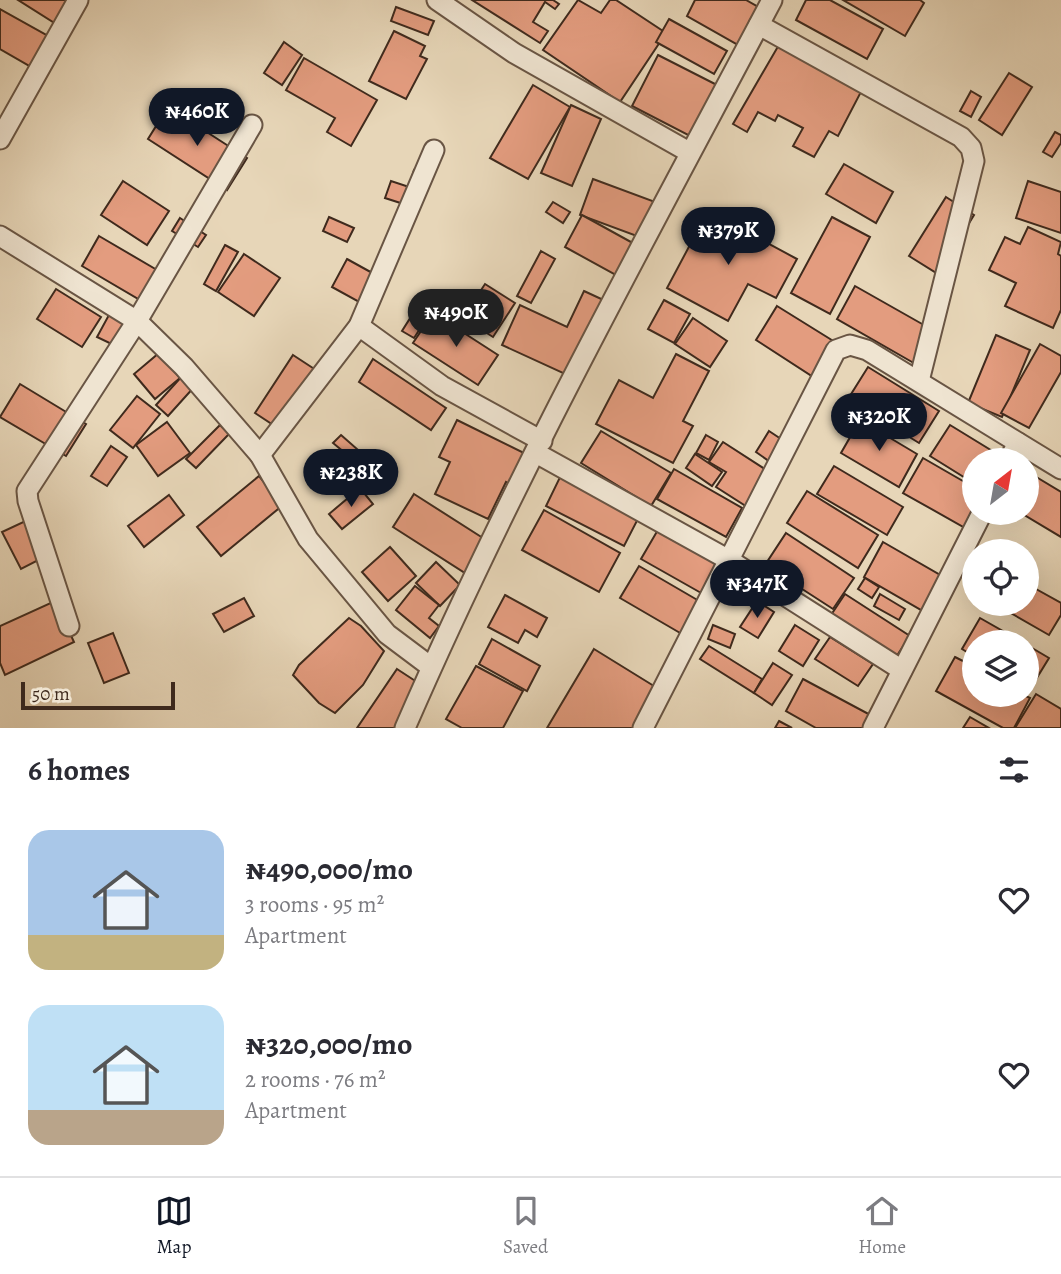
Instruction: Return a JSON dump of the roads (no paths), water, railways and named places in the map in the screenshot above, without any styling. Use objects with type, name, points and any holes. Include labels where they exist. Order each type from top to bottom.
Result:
[{"type":"street","points":[[0,139],[78,0]]},
{"type":"street","points":[[437,0],[514,53],[689,152]]},
{"type":"street","points":[[405,728],[431,667],[539,447],[689,152],[772,0]]},
{"type":"street","points":[[759,26],[961,137],[971,148],[974,161],[919,381]]},
{"type":"street","points":[[69,626],[27,491],[137,321],[252,125]]},
{"type":"street","points":[[260,455],[359,326],[434,150]]},
{"type":"street","points":[[0,236],[137,321],[184,367],[260,455],[308,539],[387,634],[431,667]]},
{"type":"street","points":[[359,326],[442,386],[729,560],[902,670]]},
{"type":"street","points":[[643,728],[836,350],[850,345],[867,350],[919,381],[1008,448]]},
{"type":"street","points":[[1040,462],[1061,469]]},
{"type":"street","points":[[873,728],[976,525]]}]
